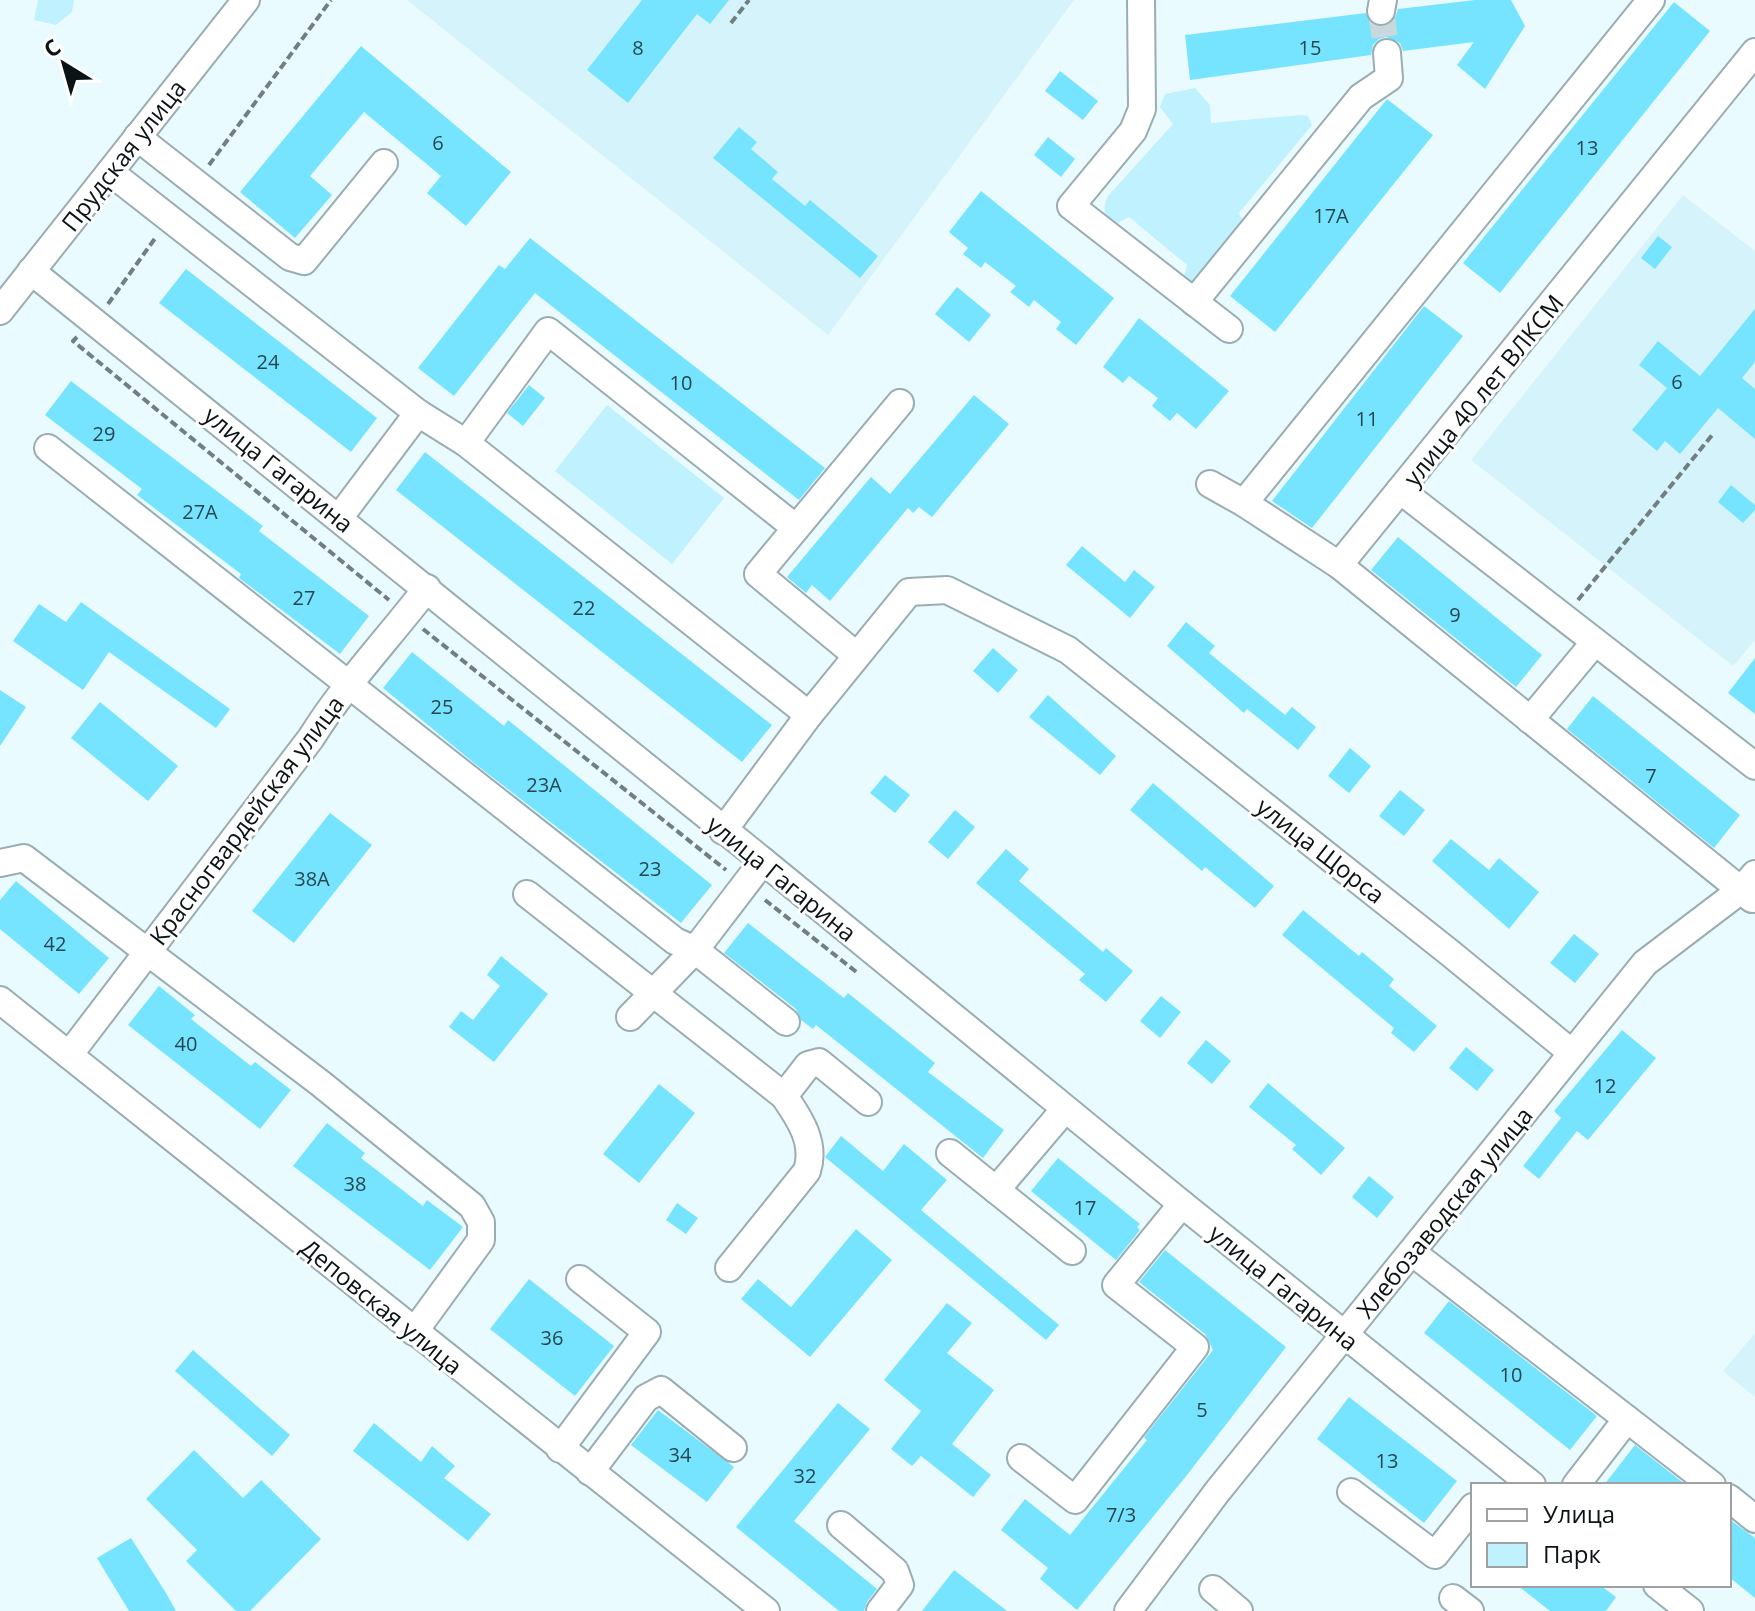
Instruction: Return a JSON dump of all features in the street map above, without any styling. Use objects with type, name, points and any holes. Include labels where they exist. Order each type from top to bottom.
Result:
[{"type":"street","name":"Прудская улица","points":[[0,311],[246,0]]},
{"type":"street","points":[[1141,0],[1142,109],[1133,131],[1071,206],[1229,329]]},
{"type":"street","points":[[1244,503],[1651,0]]},
{"type":"street","name":"улица 40 лет ВЛКСМ","points":[[1755,52],[1400,490],[1755,766]]},
{"type":"street","points":[[1194,302],[1361,97],[1389,78],[1387,53]]},
{"type":"street","points":[[137,137],[290,257],[304,261],[384,163]]},
{"type":"street","points":[[110,172],[418,413],[466,443],[809,715]]},
{"type":"street","name":"улица Гагарина","points":[[31,271],[427,588],[1344,1335],[1498,1475],[1525,1483]]},
{"type":"street","points":[[466,443],[548,331],[796,528]]},
{"type":"street","points":[[856,655],[758,574],[900,403]]},
{"type":"street","points":[[339,518],[418,413]]},
{"type":"street","points":[[48,448],[675,941],[695,950],[786,1022]]},
{"type":"street","points":[[1210,484],[1339,565],[1530,720],[1750,889]]},
{"type":"street","points":[[1339,565],[1400,490]]},
{"type":"street","name":"Красногвардейская улица","points":[[69,1055],[311,738],[347,685],[378,652],[427,588]]},
{"type":"street","name":"улица Щорса","points":[[723,831],[809,715],[909,592],[947,590],[1068,650],[1572,1053]]},
{"type":"street","points":[[1530,720],[1595,642]]},
{"type":"street","points":[[0,863],[24,858],[320,1083],[472,1206],[481,1222],[481,1240],[414,1332]]},
{"type":"street","points":[[630,1017],[695,950],[763,861]]},
{"type":"street","name":"Хлебозаводская улица","points":[[1128,1611],[1217,1492],[1645,963],[1750,889]]},
{"type":"street","points":[[527,894],[784,1096],[803,1124],[811,1158],[807,1171],[729,1268]]},
{"type":"street","name":"Деповская улица","points":[[0,1000],[766,1611]]},
{"type":"street","points":[[784,1096],[808,1065],[819,1062],[868,1102]]},
{"type":"street","points":[[996,1190],[1065,1109]]},
{"type":"street","points":[[950,1153],[1072,1251]]},
{"type":"street","points":[[1021,1458],[1075,1500],[1195,1347],[1116,1285],[1182,1204]]},
{"type":"street","points":[[1413,1253],[1709,1483]]},
{"type":"street","points":[[560,1449],[647,1332],[580,1279]]},
{"type":"street","points":[[590,1472],[646,1398],[661,1390],[733,1448]]},
{"type":"street","points":[[1578,1483],[1627,1419]]},
{"type":"street","points":[[1351,1492],[1435,1555],[1471,1510]]},
{"type":"street","points":[[1731,1500],[1755,1519]]},
{"type":"street","points":[[841,1525],[895,1571],[900,1585],[880,1611]]},
{"type":"street","points":[[1213,1589],[1239,1611]]},
{"type":"street","points":[[1660,1597],[1690,1611]]},
{"type":"path","points":[[731,23],[749,0]]},
{"type":"path","points":[[1563,618],[1713,434]]},
{"type":"shaded area","points":[[407,0],[1074,0],[828,335]]},
{"type":"shaded area","points":[[1683,195],[1755,251],[1755,640],[1733,666],[1471,460]]},
{"type":"shaded area","points":[[1755,1333],[1755,1397],[1723,1371]]},
{"type":"green space","points":[[38,0],[74,0],[72,12],[56,25],[34,20]]},
{"type":"green space","points":[[1195,88],[1210,105],[1211,123],[1301,115],[1308,116],[1312,125],[1239,213],[1244,224],[1199,286],[1183,281],[1187,265],[1129,217],[1112,226],[1105,208],[1108,196],[1173,124],[1160,107],[1165,94]]},
{"type":"green space","points":[[607,405],[724,498],[672,564],[555,471]]},
{"type":"building","points":[[642,0],[729,0],[710,24],[697,14],[628,103],[587,70]]},
{"type":"building","points":[[1475,0],[1511,0],[1525,26],[1485,89],[1457,65],[1474,42],[1403,51],[1400,43],[1386,37],[1373,45],[1371,55],[1190,80],[1185,35],[1366,13],[1371,24],[1386,26],[1394,21],[1398,9]]},
{"type":"building","points":[[1674,2],[1710,31],[1500,293],[1463,263]]},
{"type":"building","points":[[361,46],[511,172],[466,226],[427,193],[441,176],[364,112],[310,176],[332,195],[295,238],[240,192]]},
{"type":"building","points":[[1060,71],[1098,101],[1083,120],[1045,91]]},
{"type":"building","points":[[1387,99],[1433,135],[1275,332],[1230,296]]},
{"type":"building","points":[[739,127],[757,142],[751,149],[778,172],[772,179],[805,206],[810,200],[878,256],[860,278],[713,158]]},
{"type":"building","points":[[1048,137],[1075,159],[1061,177],[1034,155]]},
{"type":"building","points":[[981,191],[1114,298],[1076,345],[1056,329],[1061,322],[1034,300],[1029,307],[1010,292],[1016,286],[985,262],[981,268],[963,254],[968,248],[949,232]]},
{"type":"building","points":[[1658,236],[1672,247],[1655,269],[1641,258]]},
{"type":"building","points":[[530,238],[825,468],[799,500],[535,293],[454,396],[418,368],[499,265],[505,269]]},
{"type":"building","points":[[186,269],[377,418],[351,452],[159,303]]},
{"type":"building","points":[[957,287],[991,315],[969,342],[935,314]]},
{"type":"building","points":[[1424,306],[1463,336],[1312,528],[1272,501]]},
{"type":"building","points":[[1755,309],[1755,362],[1742,378],[1755,389],[1755,439],[1718,408],[1680,454],[1665,441],[1657,451],[1632,430],[1667,388],[1639,365],[1658,341],[1700,376]]},
{"type":"building","points":[[1139,318],[1229,391],[1196,429],[1177,413],[1170,421],[1152,406],[1158,398],[1129,376],[1123,383],[1103,367]]},
{"type":"building","points":[[71,381],[263,526],[259,531],[369,616],[340,654],[239,578],[241,574],[137,495],[142,489],[45,415]]},
{"type":"building","points":[[529,385],[545,398],[523,426],[507,413]]},
{"type":"building","points":[[974,395],[1009,424],[932,517],[919,507],[913,513],[908,508],[830,601],[812,585],[806,593],[787,577],[871,477],[890,494]]},
{"type":"building","points":[[425,452],[772,725],[742,762],[396,490]]},
{"type":"building","points":[[1731,485],[1755,505],[1755,510],[1743,523],[1718,502]]},
{"type":"building","points":[[1398,537],[1542,655],[1516,687],[1371,570]]},
{"type":"building","points":[[1082,546],[1125,582],[1134,570],[1155,587],[1130,618],[1066,565]]},
{"type":"building","points":[[81,602],[230,709],[216,728],[109,652],[83,690],[13,641],[39,604],[66,622]]},
{"type":"building","points":[[1186,622],[1215,646],[1209,653],[1285,715],[1292,707],[1316,727],[1298,750],[1247,709],[1244,713],[1167,646]]},
{"type":"building","points":[[993,648],[1018,670],[998,693],[973,671]]},
{"type":"building","points":[[412,652],[504,726],[508,720],[712,885],[681,923],[474,763],[383,688]]},
{"type":"building","points":[[1755,658],[1755,714],[1728,693]]},
{"type":"building","points":[[0,690],[26,707],[0,746]]},
{"type":"building","points":[[1048,695],[1116,756],[1100,775],[1029,717]]},
{"type":"building","points":[[1593,696],[1740,815],[1714,848],[1567,729]]},
{"type":"building","points":[[100,702],[178,766],[148,801],[71,738]]},
{"type":"building","points":[[1350,748],[1371,766],[1349,793],[1328,776]]},
{"type":"building","points":[[885,775],[910,795],[895,813],[870,793]]},
{"type":"building","points":[[1153,783],[1274,886],[1255,908],[1205,867],[1202,871],[1130,810]]},
{"type":"building","points":[[1400,790],[1425,810],[1404,836],[1379,816]]},
{"type":"building","points":[[955,810],[975,827],[948,859],[928,842]]},
{"type":"building","points":[[330,813],[372,845],[294,943],[252,911]]},
{"type":"building","points":[[1451,839],[1489,870],[1499,858],[1539,892],[1509,929],[1432,861]]},
{"type":"building","points":[[1006,849],[1029,869],[1019,881],[1103,952],[1106,948],[1133,971],[1106,1002],[1079,980],[1085,974],[976,883]]},
{"type":"building","points":[[16,881],[109,958],[79,994],[0,929],[0,900]]},
{"type":"building","points":[[1303,910],[1359,956],[1362,952],[1394,979],[1389,986],[1437,1026],[1414,1052],[1391,1033],[1394,1028],[1282,935]]},
{"type":"building","points":[[748,923],[844,998],[848,993],[935,1063],[928,1072],[1004,1130],[983,1158],[816,1025],[813,1029],[801,1020],[796,1009],[724,953]]},
{"type":"building","points":[[1574,934],[1599,954],[1575,983],[1550,963]]},
{"type":"building","points":[[501,956],[548,994],[494,1062],[449,1027],[461,1011],[473,1020],[500,986],[487,975]]},
{"type":"building","points":[[159,986],[195,1015],[191,1019],[251,1066],[255,1062],[291,1090],[260,1129],[128,1025]]},
{"type":"building","points":[[1161,996],[1181,1012],[1160,1038],[1140,1021]]},
{"type":"building","points":[[1622,1030],[1656,1058],[1588,1140],[1577,1131],[1539,1179],[1523,1166],[1561,1118],[1554,1111]]},
{"type":"building","points":[[1206,1040],[1231,1061],[1212,1084],[1187,1063]]},
{"type":"building","points":[[1466,1047],[1494,1070],[1477,1091],[1449,1068]]},
{"type":"building","points":[[1268,1083],[1345,1148],[1321,1175],[1292,1149],[1296,1145],[1249,1107]]},
{"type":"building","points":[[659,1084],[695,1113],[639,1183],[603,1154]]},
{"type":"building","points":[[327,1123],[365,1153],[361,1158],[423,1206],[427,1200],[463,1227],[430,1270],[293,1166]]},
{"type":"building","points":[[841,1136],[883,1171],[904,1144],[947,1180],[921,1210],[1059,1325],[1046,1340],[825,1157]]},
{"type":"building","points":[[1058,1158],[1140,1224],[1137,1227],[1140,1230],[1116,1260],[1031,1191]]},
{"type":"building","points":[[1369,1176],[1394,1197],[1377,1218],[1352,1197]]},
{"type":"building","points":[[677,1203],[698,1218],[686,1234],[666,1220]]},
{"type":"building","points":[[856,1229],[892,1260],[810,1357],[741,1299],[758,1279],[791,1307]]},
{"type":"building","points":[[1165,1250],[1286,1347],[1077,1610],[1040,1579],[1048,1568],[1001,1530],[1025,1499],[1070,1535],[1147,1440],[1144,1437],[1213,1350],[1205,1334],[1139,1282]]},
{"type":"building","points":[[529,1279],[614,1346],[575,1396],[490,1329]]},
{"type":"building","points":[[1449,1301],[1597,1416],[1570,1450],[1424,1333]]},
{"type":"building","points":[[947,1303],[972,1323],[947,1353],[994,1390],[952,1444],[991,1475],[973,1497],[921,1456],[912,1466],[891,1449],[921,1411],[884,1380]]},
{"type":"building","points":[[193,1350],[290,1435],[272,1456],[175,1371]]},
{"type":"building","points":[[1349,1397],[1457,1481],[1424,1523],[1317,1439]]},
{"type":"building","points":[[838,1403],[870,1429],[794,1521],[877,1589],[864,1611],[839,1611],[736,1527]]},
{"type":"building","points":[[658,1410],[734,1467],[707,1502],[631,1445]]},
{"type":"building","points":[[374,1423],[421,1462],[432,1446],[455,1466],[444,1478],[491,1514],[468,1541],[353,1451]]},
{"type":"building","points":[[1635,1445],[1683,1483],[1606,1483]]},
{"type":"building","points":[[194,1450],[243,1498],[261,1480],[321,1539],[250,1611],[236,1611],[186,1561],[197,1550],[146,1499]]},
{"type":"building","points":[[1731,1520],[1755,1538],[1755,1598],[1731,1579]]},
{"type":"building","points":[[131,1538],[176,1611],[129,1611],[97,1558]]},
{"type":"building","points":[[954,1570],[1007,1611],[922,1611]]},
{"type":"building","points":[[1520,1587],[1603,1587],[1616,1597],[1606,1611],[1550,1611]]},
{"type":"tunnel","points":[[1381,11],[1387,53]]}]
